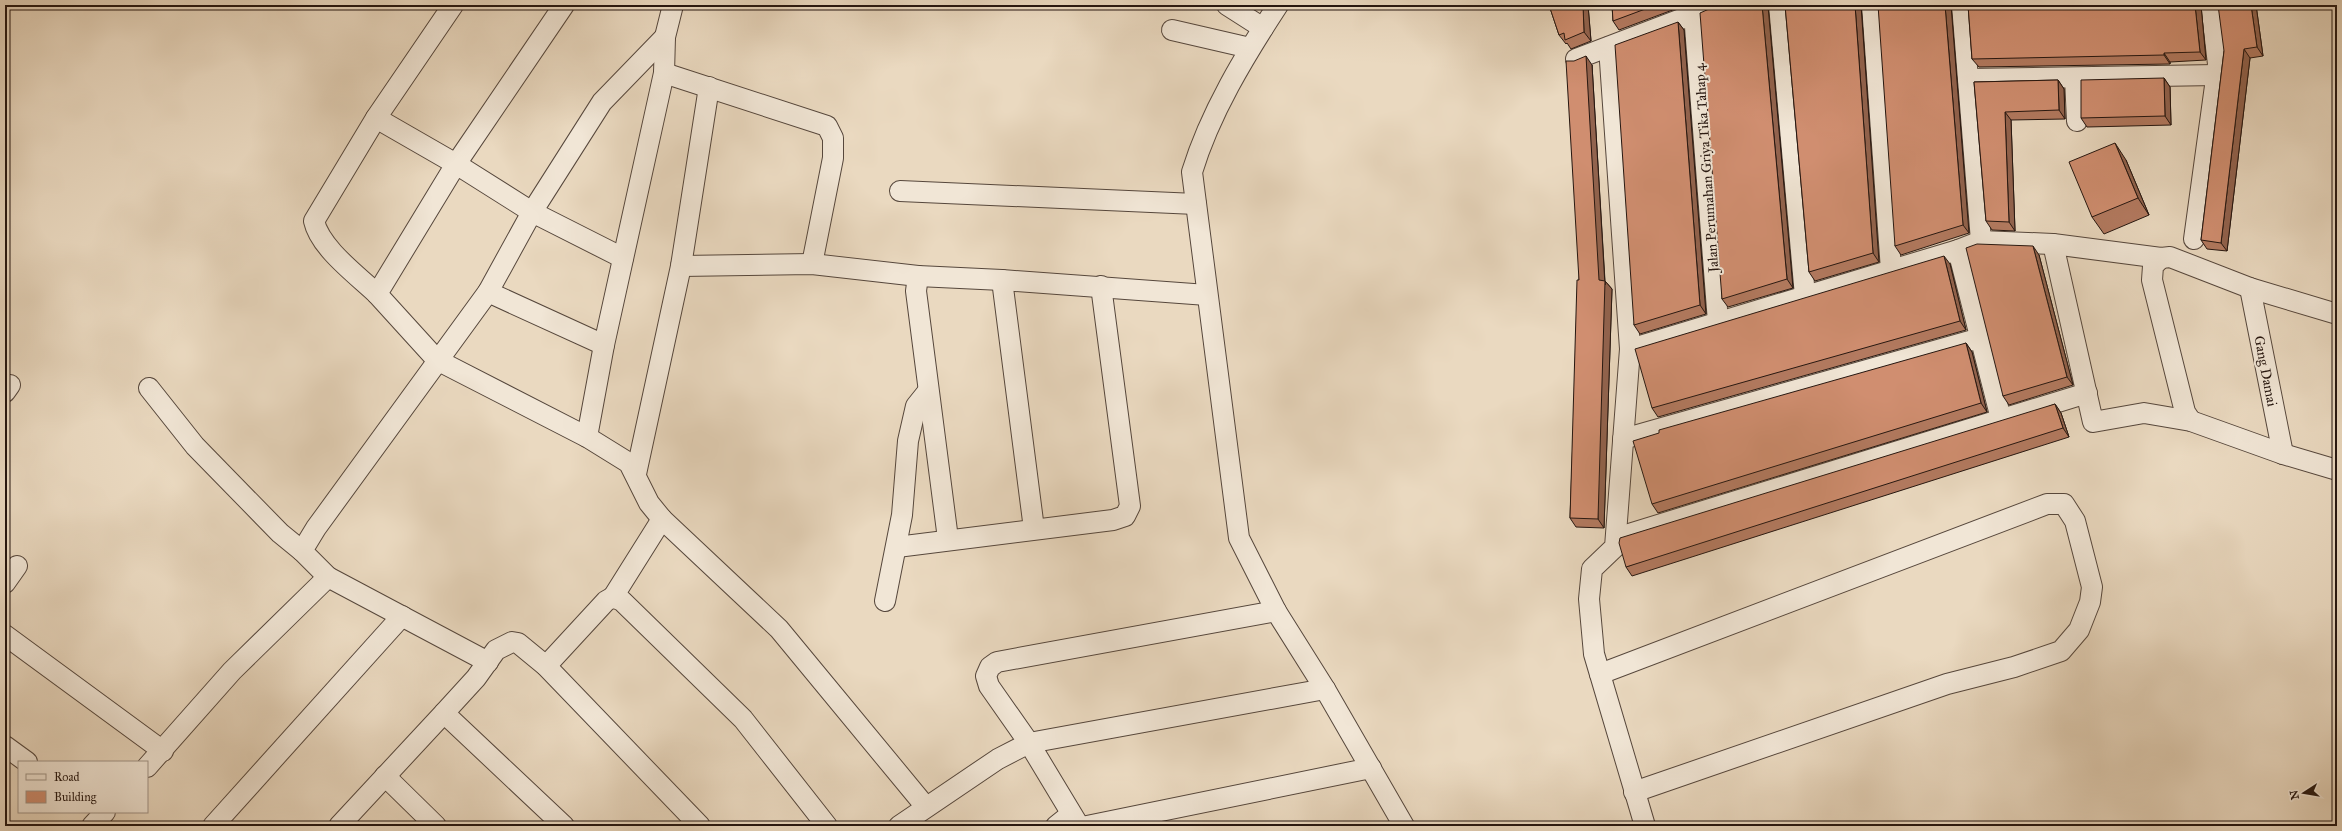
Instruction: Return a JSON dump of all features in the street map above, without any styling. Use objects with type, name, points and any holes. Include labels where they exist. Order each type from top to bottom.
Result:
[{"type":"street","points":[[452,5],[376,118],[314,221],[316,230],[325,244],[376,294],[437,360],[587,437],[624,458],[636,474],[649,503],[662,519],[779,629],[926,807]]},
{"type":"street","points":[[376,294],[456,164],[564,5]]},
{"type":"street","points":[[587,437],[604,345],[664,73],[665,36],[673,5]]},
{"type":"street","points":[[1227,5],[1263,28]]},
{"type":"street","points":[[1278,5],[1250,48],[1202,140],[1192,172],[1239,538],[1276,611],[1325,689],[1404,826]]},
{"type":"street","points":[[1576,59],[1718,5]]},
{"type":"street","points":[[1779,5],[1805,296]]},
{"type":"street","points":[[1872,5],[1891,270]]},
{"type":"street","points":[[1962,5],[1981,241]]},
{"type":"street","points":[[2194,239],[2218,64],[2211,5]]},
{"type":"street","name":"Jalan Perumahan Griya Tika Tahap 4","points":[[1694,14],[1718,322]]},
{"type":"street","points":[[1172,30],[1250,48]]},
{"type":"street","points":[[302,550],[316,528],[437,360],[488,292],[532,212],[602,102],[665,36]]},
{"type":"street","points":[[1609,47],[1630,349],[1615,547],[1592,569],[1590,599],[1594,654],[1645,826]]},
{"type":"street","points":[[664,73],[827,126],[833,138],[833,158],[812,264]]},
{"type":"street","points":[[1968,79],[2217,75]]},
{"type":"street","points":[[2075,78],[2077,121]]},
{"type":"street","points":[[636,474],[681,266],[709,87]]},
{"type":"street","points":[[376,118],[456,164],[532,212],[623,258]]},
{"type":"street","points":[[900,191],[1196,204]]},
{"type":"street","points":[[1630,349],[1958,250],[1981,241],[2053,244],[2161,258],[2170,257],[2250,288],[2337,314]]},
{"type":"street","points":[[2053,244],[2094,422],[2144,413],[2191,421],[2283,454],[2337,470]]},
{"type":"street","points":[[1958,250],[2001,419]]},
{"type":"street","points":[[2161,258],[2152,266],[2152,280],[2185,412],[2191,421]]},
{"type":"street","points":[[681,266],[812,264],[918,276],[1101,286],[1207,295]]},
{"type":"street","points":[[918,276],[916,291],[948,540]]},
{"type":"street","points":[[1002,280],[1034,529]]},
{"type":"street","points":[[897,547],[1113,520],[1125,516],[1130,506],[1101,286]]},
{"type":"street","name":"Gang Damai","points":[[2250,288],[2283,454]]},
{"type":"street","points":[[488,292],[604,345]]},
{"type":"street","points":[[1623,439],[1980,338]]},
{"type":"street","points":[[149,388],[195,446],[280,533],[302,550],[328,577],[488,662]]},
{"type":"street","points":[[885,601],[897,547],[908,441],[916,406],[928,391]]},
{"type":"street","points":[[1616,538],[2087,393]]},
{"type":"street","points":[[1600,674],[2047,504],[2064,504],[2076,521],[2092,587],[2090,602],[2079,630],[2061,651],[2014,667],[1932,689],[1634,792]]},
{"type":"street","points":[[546,666],[606,601],[613,597],[662,519]]},
{"type":"street","points":[[5,583],[17,566]]},
{"type":"street","points":[[148,766],[232,672],[328,577]]},
{"type":"street","points":[[613,597],[622,601],[743,719],[827,826]]},
{"type":"street","points":[[1069,822],[1029,742],[990,686],[986,676],[990,667],[997,662],[1276,611]]},
{"type":"street","points":[[213,826],[402,616]]},
{"type":"street","points":[[5,635],[163,751]]},
{"type":"street","points":[[339,826],[444,714],[488,662],[496,650],[512,642],[518,643],[546,666],[700,826]]},
{"type":"street","points":[[899,826],[998,759],[1029,742],[1325,689]]},
{"type":"street","points":[[444,714],[564,826]]},
{"type":"street","points":[[5,746],[26,761]]},
{"type":"street","points":[[1087,826],[1371,768]]},
{"type":"street","points":[[385,776],[436,826]]},
{"type":"building","points":[[1549,5],[1583,5],[1584,32],[1565,40],[1564,33],[1559,35]]},
{"type":"building","points":[[1612,5],[1656,5],[1613,21]]},
{"type":"building","points":[[1718,5],[1762,5],[1787,279],[1722,299],[1700,13]]},
{"type":"building","points":[[1785,5],[1855,5],[1873,253],[1809,272]]},
{"type":"building","points":[[1878,5],[1945,5],[1963,225],[1895,246]]},
{"type":"building","points":[[1968,5],[2195,5],[2200,52],[2164,53],[2164,55],[1972,59]]},
{"type":"building","points":[[2218,5],[2251,5],[2257,47],[2244,49],[2221,243],[2201,240],[2224,51]]},
{"type":"building","points":[[1678,22],[1700,305],[1634,325],[1615,45]]},
{"type":"building","points":[[1586,56],[1599,280],[1605,281],[1598,519],[1570,518],[1577,280],[1579,280],[1566,61],[1574,61]]},
{"type":"building","points":[[2164,78],[2165,116],[2081,118],[2081,80]]},
{"type":"building","points":[[2058,80],[2059,110],[2005,112],[2009,222],[1986,221],[1974,82]]},
{"type":"building","points":[[2115,143],[2138,198],[2092,217],[2069,162]]},
{"type":"building","points":[[1977,244],[2033,246],[2067,377],[2003,396],[1966,248]]},
{"type":"building","points":[[1944,256],[1960,321],[1652,408],[1635,349]]},
{"type":"building","points":[[1966,343],[1981,403],[1652,504],[1633,441],[1659,433],[1659,430]]},
{"type":"building","points":[[2055,404],[2063,428],[1626,567],[1619,543],[1620,538]]}]
